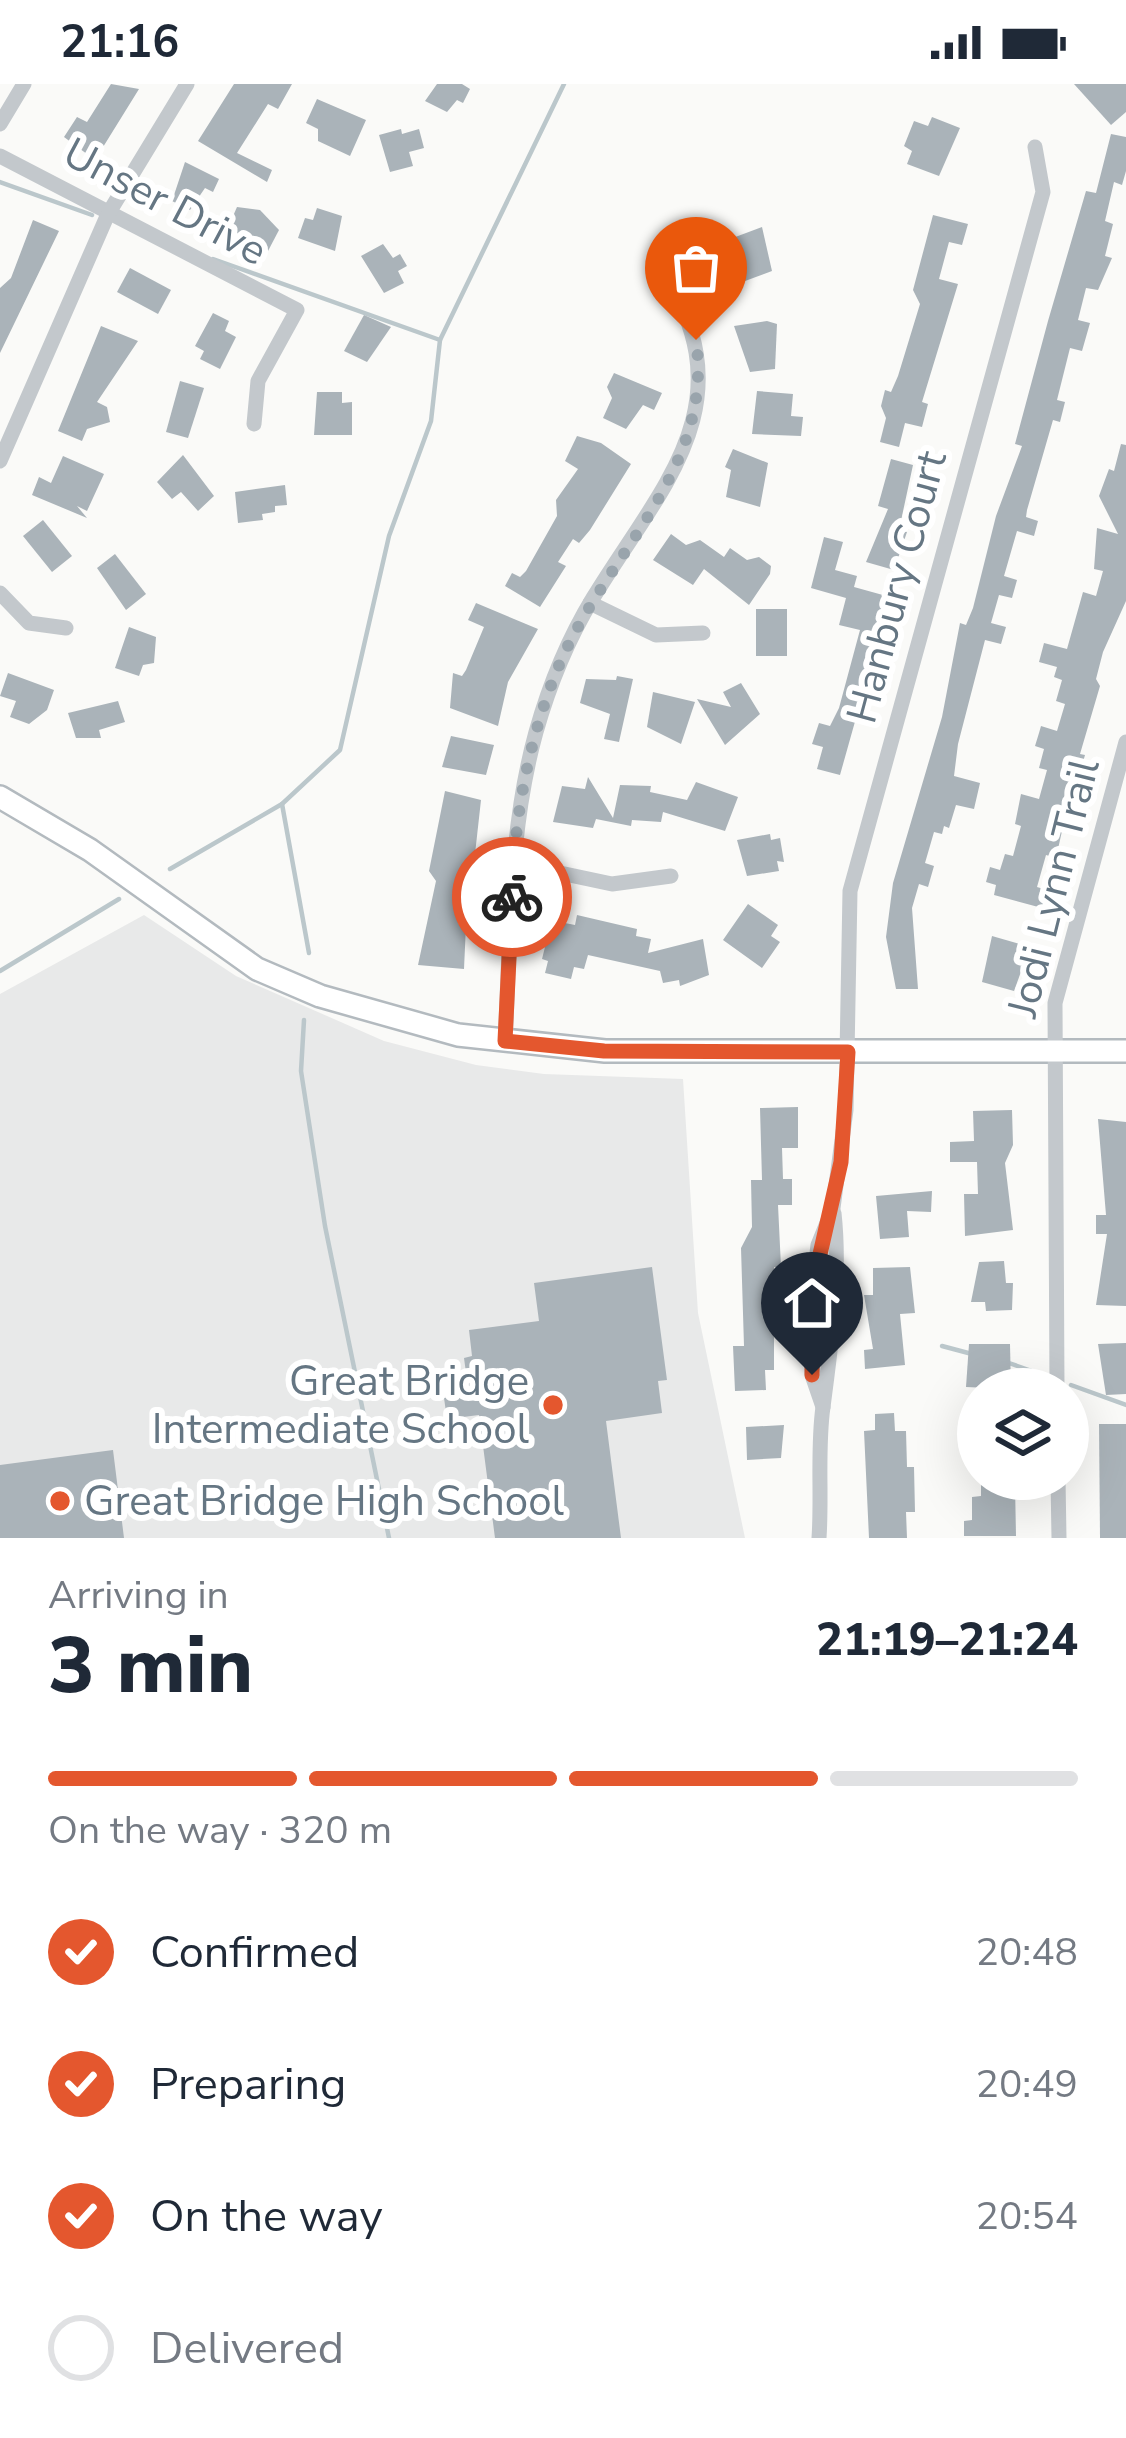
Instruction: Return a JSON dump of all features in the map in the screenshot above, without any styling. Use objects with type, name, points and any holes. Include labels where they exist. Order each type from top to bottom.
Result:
[{"type":"main road","points":[[0,797],[90,850],[257,969],[320,996],[396,1019],[505,1041],[604,1051],[1126,1051]]},
{"type":"street","points":[[0,124],[25,84]]},
{"type":"street","points":[[0,461],[108,214],[188,84]]},
{"type":"street","name":"Hanbury Court","points":[[833,1208],[848,1052],[850,891],[1043,192],[1035,147]]},
{"type":"street","name":"Unser Drive","points":[[0,156],[297,310],[258,381],[254,424]]},
{"type":"street","points":[[505,1041],[513,863],[521,796],[537,729],[590,603],[688,444],[698,410],[696,340],[666,277]]},
{"type":"street","points":[[0,596],[29,623],[66,628]]},
{"type":"street","points":[[590,603],[656,635],[703,633]]},
{"type":"street","name":"Jodi Lynn Trail","points":[[1057,1368],[1052,1051],[1061,975],[1126,742]]},
{"type":"street","points":[[513,863],[612,884],[671,876]]},
{"type":"street","points":[[823,1407],[812,1375],[812,1319],[818,1245],[833,1208]]},
{"type":"street","points":[[820,1538],[823,1407],[832,1375],[837,1246],[833,1208]]},
{"type":"street","points":[[812,1319],[831,1319]]},
{"type":"street","points":[[1058,1500],[1059,1538]]},
{"type":"shaded area","points":[[144,915],[236,976],[384,1041],[476,1065],[544,1074],[683,1079],[698,1313],[745,1538],[0,1538],[0,994]]},
{"type":"building","points":[[111,84],[139,89],[95,160],[64,137],[77,117],[87,122]]},
{"type":"building","points":[[234,84],[292,84],[278,109],[268,104],[237,153],[272,170],[267,182],[198,141]]},
{"type":"building","points":[[437,84],[462,84],[470,89],[463,103],[457,100],[447,112],[425,101]]},
{"type":"building","points":[[1074,84],[1126,84],[1126,112],[1111,125]]},
{"type":"building","points":[[317,99],[366,120],[350,156],[318,141],[318,129],[306,123]]},
{"type":"building","points":[[932,117],[960,128],[939,176],[907,164],[912,151],[904,146],[914,121],[928,126]]},
{"type":"building","points":[[401,129],[402,134],[419,129],[424,148],[409,152],[413,166],[390,172],[379,135]]},
{"type":"building","points":[[1111,134],[1126,137],[1126,171],[1122,185],[1114,182],[1105,221],[1113,224],[1105,256],[1112,258],[1098,290],[1086,288],[1078,320],[1090,323],[1082,351],[1070,348],[1057,400],[1065,402],[1060,422],[1053,420],[1027,510],[1026,517],[1038,521],[1034,536],[1017,531],[1004,576],[1017,580],[1012,598],[999,595],[991,623],[1006,627],[1001,644],[985,640],[958,744],[954,776],[980,783],[974,809],[956,805],[949,828],[944,826],[942,834],[934,832],[925,863],[934,866],[928,887],[919,884],[912,908],[918,989],[896,989],[886,937],[893,883],[942,717],[960,623],[966,625],[973,608],[996,516],[1022,446],[1015,444],[1048,321],[1086,191],[1096,193]]},
{"type":"building","points":[[185,162],[219,179],[213,192],[205,188],[190,210],[172,201]]},
{"type":"building","points":[[237,207],[260,210],[279,230],[268,251],[226,232]]},
{"type":"building","points":[[317,208],[342,216],[335,251],[298,238],[305,218],[313,220]]},
{"type":"building","points":[[933,215],[968,224],[962,245],[949,242],[939,279],[958,284],[922,402],[928,404],[922,427],[905,423],[899,447],[880,442],[886,418],[881,406],[885,390],[891,392],[898,376],[920,304],[913,290]]},
{"type":"building","points":[[33,220],[59,231],[0,353],[0,288],[11,278]]},
{"type":"building","points":[[762,227],[772,271],[737,284],[722,242]]},
{"type":"building","points":[[383,244],[393,258],[400,254],[407,266],[398,271],[404,283],[384,293],[361,256]]},
{"type":"building","points":[[130,268],[171,290],[158,314],[117,292]]},
{"type":"building","points":[[213,313],[229,321],[225,331],[236,337],[220,369],[200,359],[204,351],[195,346]]},
{"type":"building","points":[[364,315],[391,327],[367,362],[344,351]]},
{"type":"building","points":[[777,324],[775,369],[750,372],[734,326]]},
{"type":"building","points":[[101,326],[138,341],[97,402],[107,407],[110,422],[87,429],[82,441],[58,431]]},
{"type":"building","points":[[614,373],[662,393],[654,410],[643,405],[626,429],[603,418],[612,398],[607,387]]},
{"type":"building","points":[[180,381],[204,388],[188,438],[166,432]]},
{"type":"building","points":[[757,391],[793,394],[791,416],[803,417],[801,436],[752,434]]},
{"type":"building","points":[[317,392],[342,392],[342,403],[352,402],[352,435],[314,435]]},
{"type":"building","points":[[577,436],[601,443],[631,464],[590,530],[579,543],[573,539],[558,562],[566,566],[540,607],[505,586],[512,573],[520,577],[526,571],[557,516],[556,500],[578,469],[565,461]]},
{"type":"building","points":[[1121,444],[1126,445],[1126,601],[1103,652],[1096,679],[1100,686],[1080,754],[1085,755],[1075,790],[1067,788],[1059,815],[1064,822],[1056,858],[1046,855],[1037,887],[1047,890],[1042,908],[994,895],[996,885],[986,882],[990,867],[1000,870],[1005,854],[1013,856],[1021,826],[1015,824],[1021,794],[1039,799],[1047,770],[1039,768],[1044,749],[1035,746],[1041,726],[1057,731],[1065,704],[1056,701],[1062,680],[1054,677],[1057,667],[1039,662],[1044,643],[1067,649],[1083,592],[1096,596],[1103,571],[1094,569],[1097,528],[1118,534],[1099,496],[1109,469],[1114,471]]},
{"type":"building","points":[[733,449],[768,463],[760,507],[726,497],[731,470],[725,467]]},
{"type":"building","points":[[183,455],[214,496],[198,511],[181,492],[172,499],[157,482]]},
{"type":"building","points":[[63,456],[104,474],[87,511],[77,506],[87,518],[32,495],[39,477],[51,483]]},
{"type":"building","points":[[891,459],[913,465],[899,530],[907,532],[894,570],[866,562],[888,509],[878,506]]},
{"type":"building","points":[[285,485],[287,505],[262,514],[263,520],[238,523],[235,492]]},
{"type":"building","points":[[43,520],[72,556],[52,572],[23,536]]},
{"type":"building","points":[[671,534],[686,545],[700,540],[724,557],[730,548],[747,560],[759,557],[771,566],[770,574],[749,605],[704,569],[693,585],[653,560]]},
{"type":"building","points":[[824,537],[843,542],[835,570],[857,576],[854,587],[890,597],[840,775],[817,769],[823,747],[812,744],[819,723],[830,726],[839,708],[860,630],[839,625],[846,598],[811,588]]},
{"type":"building","points":[[115,554],[146,594],[126,610],[97,568]]},
{"type":"building","points":[[476,603],[538,629],[508,682],[498,726],[450,708],[453,673],[462,676],[484,627],[468,620]]},
{"type":"building","points":[[756,609],[787,609],[787,656],[756,656]]},
{"type":"building","points":[[129,627],[156,637],[154,663],[143,665],[139,676],[115,668]]},
{"type":"building","points":[[8,673],[54,690],[47,710],[29,724],[10,717],[16,701],[0,696]]},
{"type":"building","points":[[617,676],[633,679],[619,742],[604,739],[610,714],[580,703],[586,679],[616,680]]},
{"type":"building","points":[[741,683],[760,714],[725,745],[697,699],[731,707],[723,692]]},
{"type":"building","points":[[653,692],[695,702],[681,744],[647,727]]},
{"type":"building","points":[[118,701],[125,722],[99,730],[101,738],[76,738],[68,713]]},
{"type":"building","points":[[451,736],[494,745],[486,775],[442,767]]},
{"type":"building","points":[[588,777],[613,818],[620,785],[651,786],[650,792],[687,800],[696,782],[738,797],[725,831],[663,812],[661,822],[632,820],[631,826],[596,819],[593,828],[553,822],[562,786],[585,789]]},
{"type":"building","points":[[445,791],[481,800],[472,881],[468,880],[464,897],[459,896],[458,924],[466,925],[464,969],[418,965],[436,881],[429,871]]},
{"type":"building","points":[[770,834],[771,840],[780,838],[784,862],[777,861],[779,871],[747,876],[737,840]]},
{"type":"building","points":[[748,904],[778,925],[771,936],[780,942],[762,968],[723,940]]},
{"type":"building","points":[[577,915],[637,929],[636,936],[651,939],[648,953],[703,939],[709,975],[680,986],[679,980],[663,983],[660,971],[588,955],[584,969],[574,967],[571,979],[545,973],[548,961],[542,959],[550,927],[559,927],[560,922],[575,925]]},
{"type":"building","points":[[992,936],[1030,947],[1014,991],[982,982]]},
{"type":"building","points":[[798,1107],[798,1148],[782,1148],[783,1179],[792,1179],[792,1205],[778,1205],[781,1267],[774,1267],[774,1370],[765,1370],[766,1390],[735,1391],[733,1346],[744,1346],[741,1248],[752,1227],[751,1180],[762,1180],[760,1108]]},
{"type":"building","points":[[1012,1110],[1013,1145],[1005,1163],[1013,1230],[965,1236],[964,1194],[978,1194],[977,1162],[950,1162],[950,1142],[974,1141],[973,1111]]},
{"type":"building","points":[[1098,1119],[1126,1122],[1126,1306],[1096,1305],[1107,1234],[1096,1234],[1096,1215],[1106,1215]]},
{"type":"building","points":[[932,1191],[931,1212],[907,1211],[909,1237],[880,1239],[876,1196]]},
{"type":"building","points":[[1004,1261],[1006,1283],[1013,1283],[1012,1310],[986,1311],[985,1302],[971,1302],[979,1262]]},
{"type":"building","name":"Great Bridge Intermediate School","points":[[652,1267],[667,1380],[658,1381],[662,1413],[606,1421],[621,1538],[495,1538],[479,1415],[447,1419],[444,1398],[469,1395],[464,1358],[472,1356],[469,1330],[539,1321],[534,1283]]},
{"type":"building","points":[[910,1267],[915,1313],[900,1314],[905,1365],[865,1369],[864,1350],[873,1349],[864,1295],[873,1295],[873,1268]]},
{"type":"building","points":[[1126,1343],[1126,1394],[1106,1395],[1098,1344]]},
{"type":"building","points":[[969,1344],[1010,1344],[1011,1368],[967,1368]]},
{"type":"building","points":[[894,1413],[895,1431],[906,1431],[907,1467],[914,1467],[915,1512],[906,1512],[907,1538],[869,1538],[864,1431],[875,1430],[875,1414]]},
{"type":"building","points":[[1099,1424],[1126,1424],[1126,1538],[1100,1538]]},
{"type":"building","points":[[784,1425],[781,1458],[747,1460],[746,1427]]},
{"type":"building","name":"Great Bridge High School","points":[[113,1450],[124,1538],[0,1538],[0,1465]]},
{"type":"building","points":[[972,1500],[1015,1500],[1016,1536],[964,1536],[964,1521],[972,1520]]},
{"type":"waterway","points":[[170,869],[282,804],[340,750],[389,536],[431,421],[440,340],[564,84]]},
{"type":"waterway","points":[[0,182],[92,215]]},
{"type":"waterway","points":[[213,259],[440,340]]},
{"type":"waterway","points":[[282,804],[309,953]]},
{"type":"waterway","points":[[0,971],[119,899]]},
{"type":"waterway","points":[[304,1020],[301,1071],[325,1226],[389,1538]]},
{"type":"waterway","points":[[942,1346],[972,1354]]},
{"type":"waterway","points":[[1006,1362],[1023,1368]]},
{"type":"waterway","points":[[1089,1392],[1126,1405]]},
{"type":"way so far","points":[[512,897],[521,796],[537,729],[560,664],[590,603],[688,444],[698,410],[696,340]]},
{"type":"place","name":"Great Bridge Intermediate School","points":[[553,1405]]},
{"type":"place","name":"Great Bridge High School","points":[[60,1501]]},
{"type":"route","points":[[512,897],[505,1041],[604,1051],[848,1052],[841,1162],[833,1208],[818,1245],[813,1285],[812,1375]]}]
